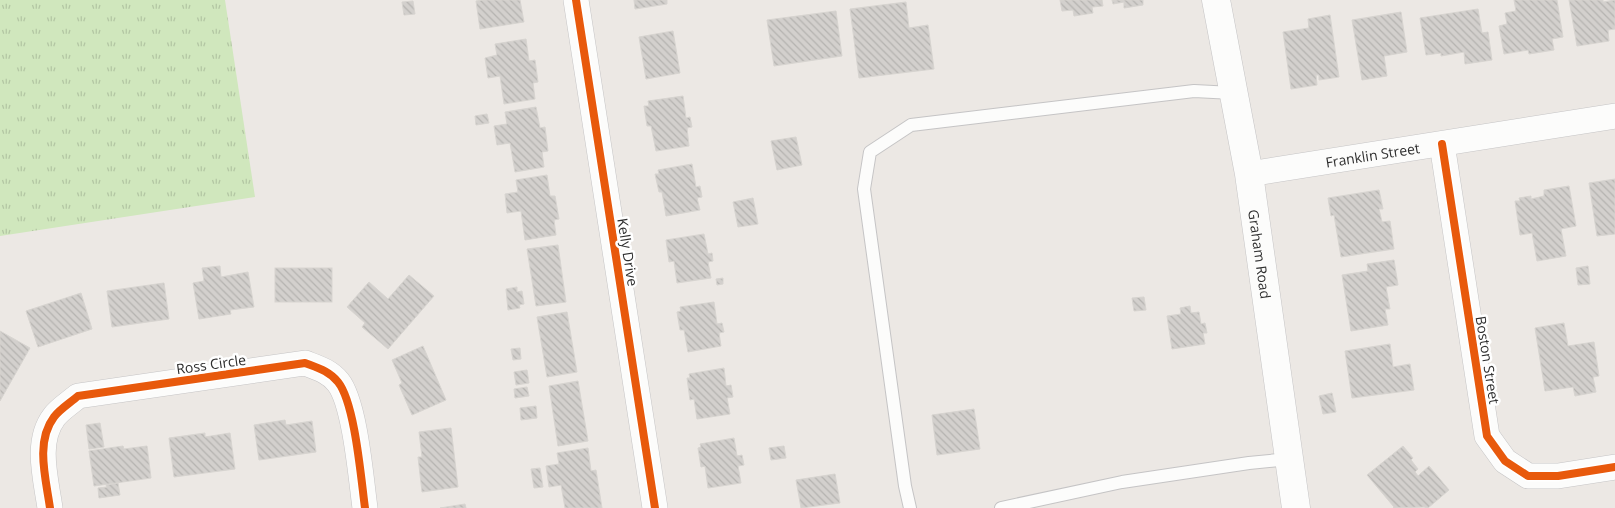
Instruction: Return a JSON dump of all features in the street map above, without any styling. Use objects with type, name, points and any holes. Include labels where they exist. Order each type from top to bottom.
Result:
[{"type":"main road","name":"Graham Road","points":[[1216,0],[1248,174],[1296,508]]},
{"type":"street","name":"Kelly Drive","points":[[576,0],[655,508]]},
{"type":"street","name":"Franklin Street","points":[[1248,174],[1615,116]]},
{"type":"street","name":"Boston Street","points":[[1442,144],[1487,436],[1505,461],[1528,476],[1558,476],[1615,467]]},
{"type":"street","name":"Ross Circle","points":[[50,508],[43,458],[44,437],[56,415],[78,396],[305,363],[325,370],[339,383],[350,410],[365,508]]},
{"type":"lane","points":[[910,508],[905,486],[864,189],[870,152],[911,125],[1194,91],[1233,93]]},
{"type":"lane","points":[[1001,508],[1122,482],[1289,459]]},
{"type":"green space","points":[[0,0],[225,0],[255,197],[0,236]]},
{"type":"building","points":[[520,0],[524,22],[480,29],[476,1]]},
{"type":"building","points":[[634,0],[667,0],[667,4],[635,9]]},
{"type":"building","points":[[1060,0],[1102,0],[1103,6],[1092,7],[1093,13],[1074,16],[1073,10],[1062,11]]},
{"type":"building","points":[[1112,0],[1143,0],[1143,5],[1124,8],[1124,2],[1113,4]]},
{"type":"building","points":[[1514,0],[1557,0],[1563,37],[1552,39],[1554,50],[1529,54],[1528,50],[1504,54],[1499,26],[1507,24],[1505,13],[1516,11]]},
{"type":"building","points":[[1569,0],[1603,0],[1603,2],[1615,0],[1615,29],[1608,30],[1609,41],[1577,46]]},
{"type":"building","points":[[413,1],[415,14],[404,15],[402,2]]},
{"type":"building","points":[[906,2],[909,28],[928,25],[934,69],[859,78],[850,9]]},
{"type":"building","points":[[1478,9],[1482,33],[1488,32],[1492,60],[1465,64],[1464,52],[1441,56],[1441,53],[1426,55],[1420,18]]},
{"type":"building","points":[[836,11],[842,56],[774,66],[767,20]]},
{"type":"building","points":[[1401,12],[1407,52],[1384,56],[1387,76],[1362,80],[1352,20]]},
{"type":"building","points":[[1330,15],[1339,77],[1319,80],[1319,75],[1316,75],[1317,85],[1291,89],[1283,32],[1309,28],[1308,19]]},
{"type":"building","points":[[673,31],[680,73],[646,79],[639,37]]},
{"type":"building","points":[[526,39],[529,61],[535,60],[538,82],[533,83],[535,99],[504,104],[500,76],[488,78],[485,58],[497,55],[495,44]]},
{"type":"building","points":[[683,96],[686,118],[690,117],[692,127],[687,128],[689,146],[656,151],[651,126],[647,126],[644,106],[649,106],[648,101]]},
{"type":"building","points":[[536,107],[540,128],[545,127],[548,151],[542,152],[544,167],[515,172],[510,143],[497,145],[494,126],[507,124],[505,112]]},
{"type":"building","points":[[487,114],[489,123],[476,125],[475,116]]},
{"type":"building","points":[[796,137],[802,165],[777,170],[771,141]]},
{"type":"building","points":[[692,164],[696,187],[700,186],[702,197],[697,198],[700,210],[666,216],[662,192],[659,192],[655,174],[659,174],[658,170]]},
{"type":"building","points":[[547,175],[550,196],[555,196],[559,219],[554,220],[556,235],[525,240],[521,211],[507,213],[505,194],[518,192],[516,180]]},
{"type":"building","points":[[1615,179],[1615,234],[1597,236],[1589,183]]},
{"type":"building","points":[[1569,186],[1576,226],[1561,229],[1566,256],[1537,261],[1532,233],[1520,235],[1515,201],[1520,201],[1519,198],[1531,196],[1531,199],[1544,196],[1544,190]]},
{"type":"building","points":[[1379,190],[1383,209],[1379,209],[1382,222],[1390,221],[1394,249],[1341,257],[1334,215],[1331,216],[1328,198]]},
{"type":"building","points":[[753,198],[758,224],[738,227],[733,202]]},
{"type":"building","points":[[704,234],[708,254],[712,253],[713,261],[708,262],[711,278],[677,283],[674,261],[669,262],[666,240]]},
{"type":"building","points":[[558,245],[566,302],[536,306],[527,249]]},
{"type":"building","points":[[1394,260],[1398,285],[1386,287],[1390,309],[1385,309],[1388,325],[1351,331],[1342,275],[1368,271],[1367,264]]},
{"type":"building","points":[[220,266],[221,277],[248,272],[254,307],[230,310],[231,314],[199,319],[193,283],[204,281],[202,268]]},
{"type":"building","points":[[1588,266],[1590,284],[1578,285],[1576,268]]},
{"type":"building","points":[[275,268],[332,268],[332,302],[275,302]]},
{"type":"building","points":[[409,275],[434,296],[388,349],[362,327],[365,323],[347,307],[369,282],[388,299]]},
{"type":"building","points":[[723,278],[723,284],[717,285],[716,279]]},
{"type":"building","points":[[164,283],[169,319],[112,327],[107,291]]},
{"type":"building","points":[[517,287],[517,292],[522,291],[524,304],[519,305],[520,308],[508,310],[506,289]]},
{"type":"building","points":[[81,293],[92,329],[38,347],[26,311]]},
{"type":"building","points":[[1144,297],[1146,310],[1134,311],[1132,298]]},
{"type":"building","points":[[714,302],[717,324],[722,323],[724,332],[719,333],[721,346],[688,352],[684,330],[680,330],[677,312],[681,311],[680,307]]},
{"type":"building","points":[[1190,306],[1191,313],[1199,312],[1201,324],[1205,323],[1207,333],[1203,333],[1205,344],[1172,349],[1167,316],[1181,314],[1180,308]]},
{"type":"building","points":[[567,312],[577,372],[547,377],[537,317]]},
{"type":"building","points":[[1564,323],[1568,346],[1594,342],[1599,376],[1593,377],[1596,392],[1575,396],[1573,387],[1545,391],[1535,328]]},
{"type":"building","points":[[0,331],[30,348],[0,401]]},
{"type":"building","points":[[1390,344],[1393,367],[1410,364],[1414,390],[1352,398],[1345,351]]},
{"type":"building","points":[[423,346],[446,400],[412,415],[399,385],[402,383],[392,360]]},
{"type":"building","points":[[520,348],[521,359],[513,360],[511,349]]},
{"type":"building","points":[[724,368],[726,386],[731,385],[733,397],[727,398],[730,414],[697,419],[694,399],[690,400],[687,378],[690,378],[689,374]]},
{"type":"building","points":[[527,370],[529,383],[516,385],[514,372]]},
{"type":"building","points":[[578,381],[588,441],[558,446],[549,386]]},
{"type":"building","points":[[527,387],[529,396],[515,398],[514,389]]},
{"type":"building","points":[[1332,393],[1336,412],[1323,414],[1319,396]]},
{"type":"building","points":[[536,406],[537,418],[521,420],[520,408]]},
{"type":"building","points":[[974,409],[980,449],[937,455],[932,415]]},
{"type":"building","points":[[285,420],[286,425],[312,421],[316,452],[259,460],[254,425]]},
{"type":"building","points":[[100,423],[104,447],[89,449],[86,425]]},
{"type":"building","points":[[451,428],[458,487],[422,492],[418,457],[422,457],[419,432]]},
{"type":"building","points":[[205,433],[205,437],[230,433],[235,469],[174,477],[169,438]]},
{"type":"building","points":[[734,438],[737,456],[742,455],[744,465],[738,466],[741,483],[708,488],[705,466],[701,467],[698,448],[701,447],[700,444]]},
{"type":"building","points":[[123,446],[124,449],[147,446],[151,478],[94,486],[89,451]]},
{"type":"building","points":[[784,446],[786,458],[771,460],[769,448]]},
{"type":"building","points":[[1403,446],[1413,458],[1411,460],[1418,469],[1415,472],[1418,476],[1429,466],[1449,490],[1428,508],[1393,508],[1367,475]]},
{"type":"building","points":[[588,448],[591,471],[596,470],[602,508],[565,508],[561,485],[549,487],[546,466],[559,464],[557,453]]},
{"type":"building","points":[[540,468],[543,487],[534,488],[531,469]]},
{"type":"building","points":[[835,474],[840,503],[801,508],[796,480]]},
{"type":"building","points":[[118,483],[120,495],[99,498],[98,488]]},
{"type":"building","points":[[465,504],[466,508],[440,508]]},
{"type":"cycle path","points":[[576,0],[655,508]]},
{"type":"cycle path","points":[[1442,144],[1487,436],[1505,461],[1528,476],[1558,476],[1615,467]]},
{"type":"cycle path","points":[[50,508],[43,461],[45,438],[48,427],[54,417],[78,396],[305,363],[331,375],[344,392],[353,423],[365,508]]}]
